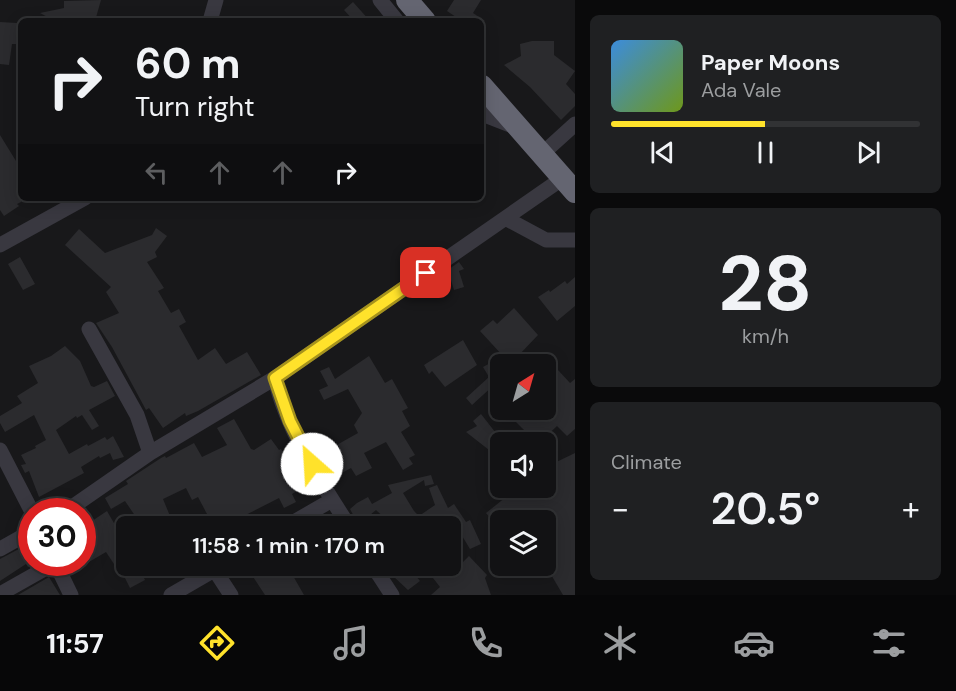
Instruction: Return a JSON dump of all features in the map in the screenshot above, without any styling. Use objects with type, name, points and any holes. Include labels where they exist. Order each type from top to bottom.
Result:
[{"type":"highway","points":[[407,0],[422,18]]},
{"type":"highway","points":[[484,88],[569,185]]},
{"type":"street","points":[[211,18],[216,0]]},
{"type":"street","points":[[380,0],[395,18]]},
{"type":"street","points":[[484,115],[518,128]]},
{"type":"street","points":[[542,154],[575,124]]},
{"type":"street","points":[[84,498],[150,453],[275,378],[507,219],[569,185]]},
{"type":"street","points":[[0,245],[80,201]]},
{"type":"street","points":[[507,219],[546,240],[575,240]]},
{"type":"street","points":[[88,329],[136,415],[150,453]]},
{"type":"street","points":[[275,378],[290,421],[342,516]]},
{"type":"street","points":[[0,450],[25,498]]},
{"type":"street","points":[[304,516],[332,500]]},
{"type":"street","points":[[0,549],[18,539]]},
{"type":"street","points":[[0,594],[32,576]]},
{"type":"street","points":[[62,576],[71,595]]},
{"type":"street","points":[[171,595],[204,576]]},
{"type":"street","points":[[222,576],[231,595]]},
{"type":"street","points":[[380,576],[392,595]]},
{"type":"building","points":[[101,0],[96,18],[71,16],[71,18],[49,18],[40,13],[64,8],[64,1]]},
{"type":"building","points":[[454,0],[481,0],[473,13],[480,18],[458,18],[447,11]]},
{"type":"building","points":[[353,2],[367,18],[351,18],[344,10]]},
{"type":"building","points":[[0,22],[17,23],[16,44],[12,44],[9,65],[0,64]]},
{"type":"building","points":[[532,41],[554,41],[554,55],[575,71],[566,84],[575,94],[575,106],[561,120],[530,87],[504,65],[521,56],[520,44]]},
{"type":"building","points":[[0,135],[16,161],[18,160],[18,201],[21,202],[17,204],[19,206],[4,216],[0,210]]},
{"type":"building","points":[[156,228],[167,236],[155,252],[157,257],[147,262],[164,288],[158,291],[171,313],[179,309],[186,322],[179,326],[198,360],[215,348],[226,364],[247,352],[261,375],[198,411],[186,416],[185,413],[163,428],[149,408],[146,410],[112,347],[96,323],[119,313],[106,292],[111,287],[65,245],[79,229],[105,253],[152,235]]},
{"type":"building","points":[[20,257],[35,284],[23,290],[8,264]]},
{"type":"building","points":[[459,262],[464,269],[459,271],[464,287],[454,290],[450,277],[446,279],[442,274]]},
{"type":"building","points":[[575,277],[575,306],[557,321],[538,297],[549,290],[550,292],[565,281],[567,284]]},
{"type":"building","points":[[514,308],[538,335],[520,354],[501,354],[480,331],[493,320],[497,324]]},
{"type":"building","points":[[463,340],[477,365],[445,387],[432,371],[429,374],[424,365]]},
{"type":"building","points":[[65,346],[80,361],[91,386],[94,387],[107,381],[115,396],[89,410],[99,426],[92,430],[82,415],[77,418],[76,416],[56,430],[69,454],[87,444],[88,446],[105,437],[107,440],[113,436],[124,457],[113,460],[110,453],[100,458],[99,456],[81,467],[84,473],[39,497],[29,471],[25,473],[21,465],[26,464],[21,455],[46,440],[34,415],[5,432],[0,423],[0,416],[22,403],[17,396],[38,383],[29,366],[51,356]]},
{"type":"building","points":[[369,356],[385,383],[392,379],[408,408],[402,411],[410,426],[401,432],[415,455],[409,458],[413,464],[403,470],[386,442],[364,453],[372,468],[356,476],[351,468],[340,474],[326,451],[358,433],[354,425],[362,413],[348,389],[324,400],[319,390],[328,386],[320,371],[329,367],[335,379]]},
{"type":"building","points":[[490,363],[490,389],[472,405],[466,398],[489,377],[483,367]]},
{"type":"building","points":[[558,370],[570,383],[575,379],[575,429],[567,436],[557,426],[551,432],[526,432],[514,420],[556,420],[556,372]]},
{"type":"building","points":[[481,414],[495,432],[490,432],[489,450],[466,432],[477,426],[473,421]]},
{"type":"building","points":[[234,419],[251,449],[254,450],[271,439],[279,450],[281,449],[302,488],[292,494],[296,502],[284,508],[279,498],[244,516],[204,516],[207,514],[198,497],[192,500],[186,488],[163,499],[170,516],[135,516],[125,501],[111,509],[105,498],[128,484],[126,481],[161,458],[165,456],[166,458],[194,443],[202,457],[227,445],[217,428]]},
{"type":"building","points":[[575,453],[575,595],[563,595],[552,576],[556,576],[556,510],[490,510],[490,518],[486,513],[505,498],[556,498],[556,462]]},
{"type":"building","points":[[431,475],[434,484],[425,486],[424,480],[403,493],[419,516],[382,516],[376,510],[371,516],[354,516],[350,509],[357,503],[368,497],[372,504],[392,493],[388,485]]},
{"type":"building","points":[[437,485],[448,508],[454,504],[466,522],[470,520],[481,544],[470,549],[461,534],[461,516],[419,516],[435,505],[429,488]]},
{"type":"building","points":[[107,511],[116,527],[116,567],[106,552],[96,558],[96,518]]},
{"type":"building","points":[[18,549],[18,569],[0,581],[0,559]]},
{"type":"building","points":[[469,556],[487,575],[485,578],[491,595],[431,595],[440,587],[431,576],[461,576],[461,564]]},
{"type":"building","points":[[124,576],[143,576],[145,580],[130,588]]},
{"type":"building","points":[[253,576],[293,576],[304,595],[265,595]]},
{"type":"building","points":[[393,576],[416,576],[420,581],[408,590]]},
{"type":"building","points":[[49,577],[60,595],[18,595]]},
{"type":"route","points":[[312,464],[290,421],[275,378],[426,273]]}]
